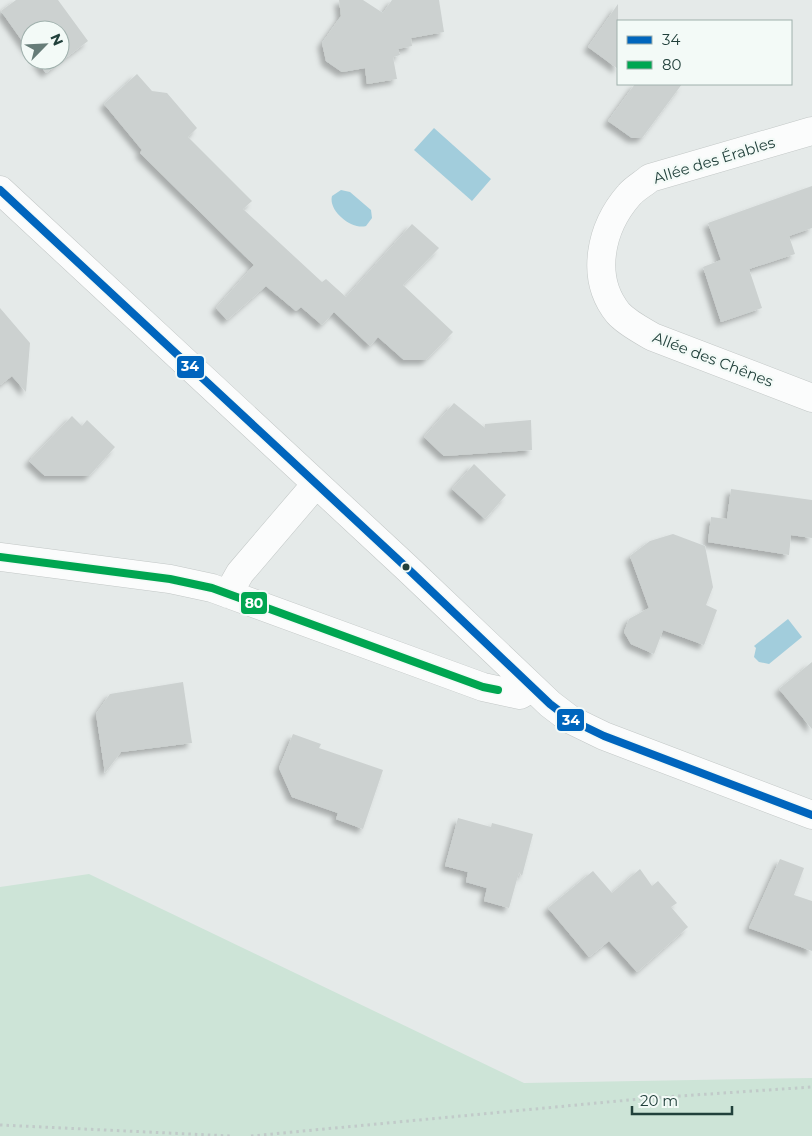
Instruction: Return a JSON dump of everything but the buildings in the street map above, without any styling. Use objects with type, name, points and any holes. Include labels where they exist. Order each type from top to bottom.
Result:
[{"type":"street","name":"Allée des Érables","points":[[618,313],[609,297],[603,279],[600,260],[603,242],[612,217],[630,194],[650,178],[812,131]]},
{"type":"street","points":[[0,190],[477,634],[532,688],[571,720],[604,736],[812,815]]},
{"type":"street","name":"Allée des Chênes","points":[[618,313],[635,327],[653,337],[812,398]]},
{"type":"street","points":[[228,594],[240,573],[316,484]]},
{"type":"street","points":[[0,557],[170,579],[212,588],[483,687],[520,695],[532,688]]},
{"type":"path","points":[[251,1136],[650,1098],[812,1087]]},
{"type":"path","points":[[0,1125],[231,1136]]},
{"type":"green space","points":[[89,874],[524,1083],[812,1078],[812,1136],[0,1136],[0,887]]},
{"type":"water","points":[[434,128],[491,179],[472,201],[414,150]]},
{"type":"water","points":[[341,190],[350,192],[371,210],[372,218],[366,226],[354,225],[337,213],[332,202],[332,196]]},
{"type":"water","points":[[788,619],[802,637],[769,664],[759,662],[754,657],[756,648],[754,646]]},
{"type":"transit line","name":"34","points":[[0,190],[406,567],[550,704],[571,720],[604,736],[812,815]]},
{"type":"transit line","name":"80","points":[[0,557],[170,579],[212,588],[483,687],[498,690]]}]
